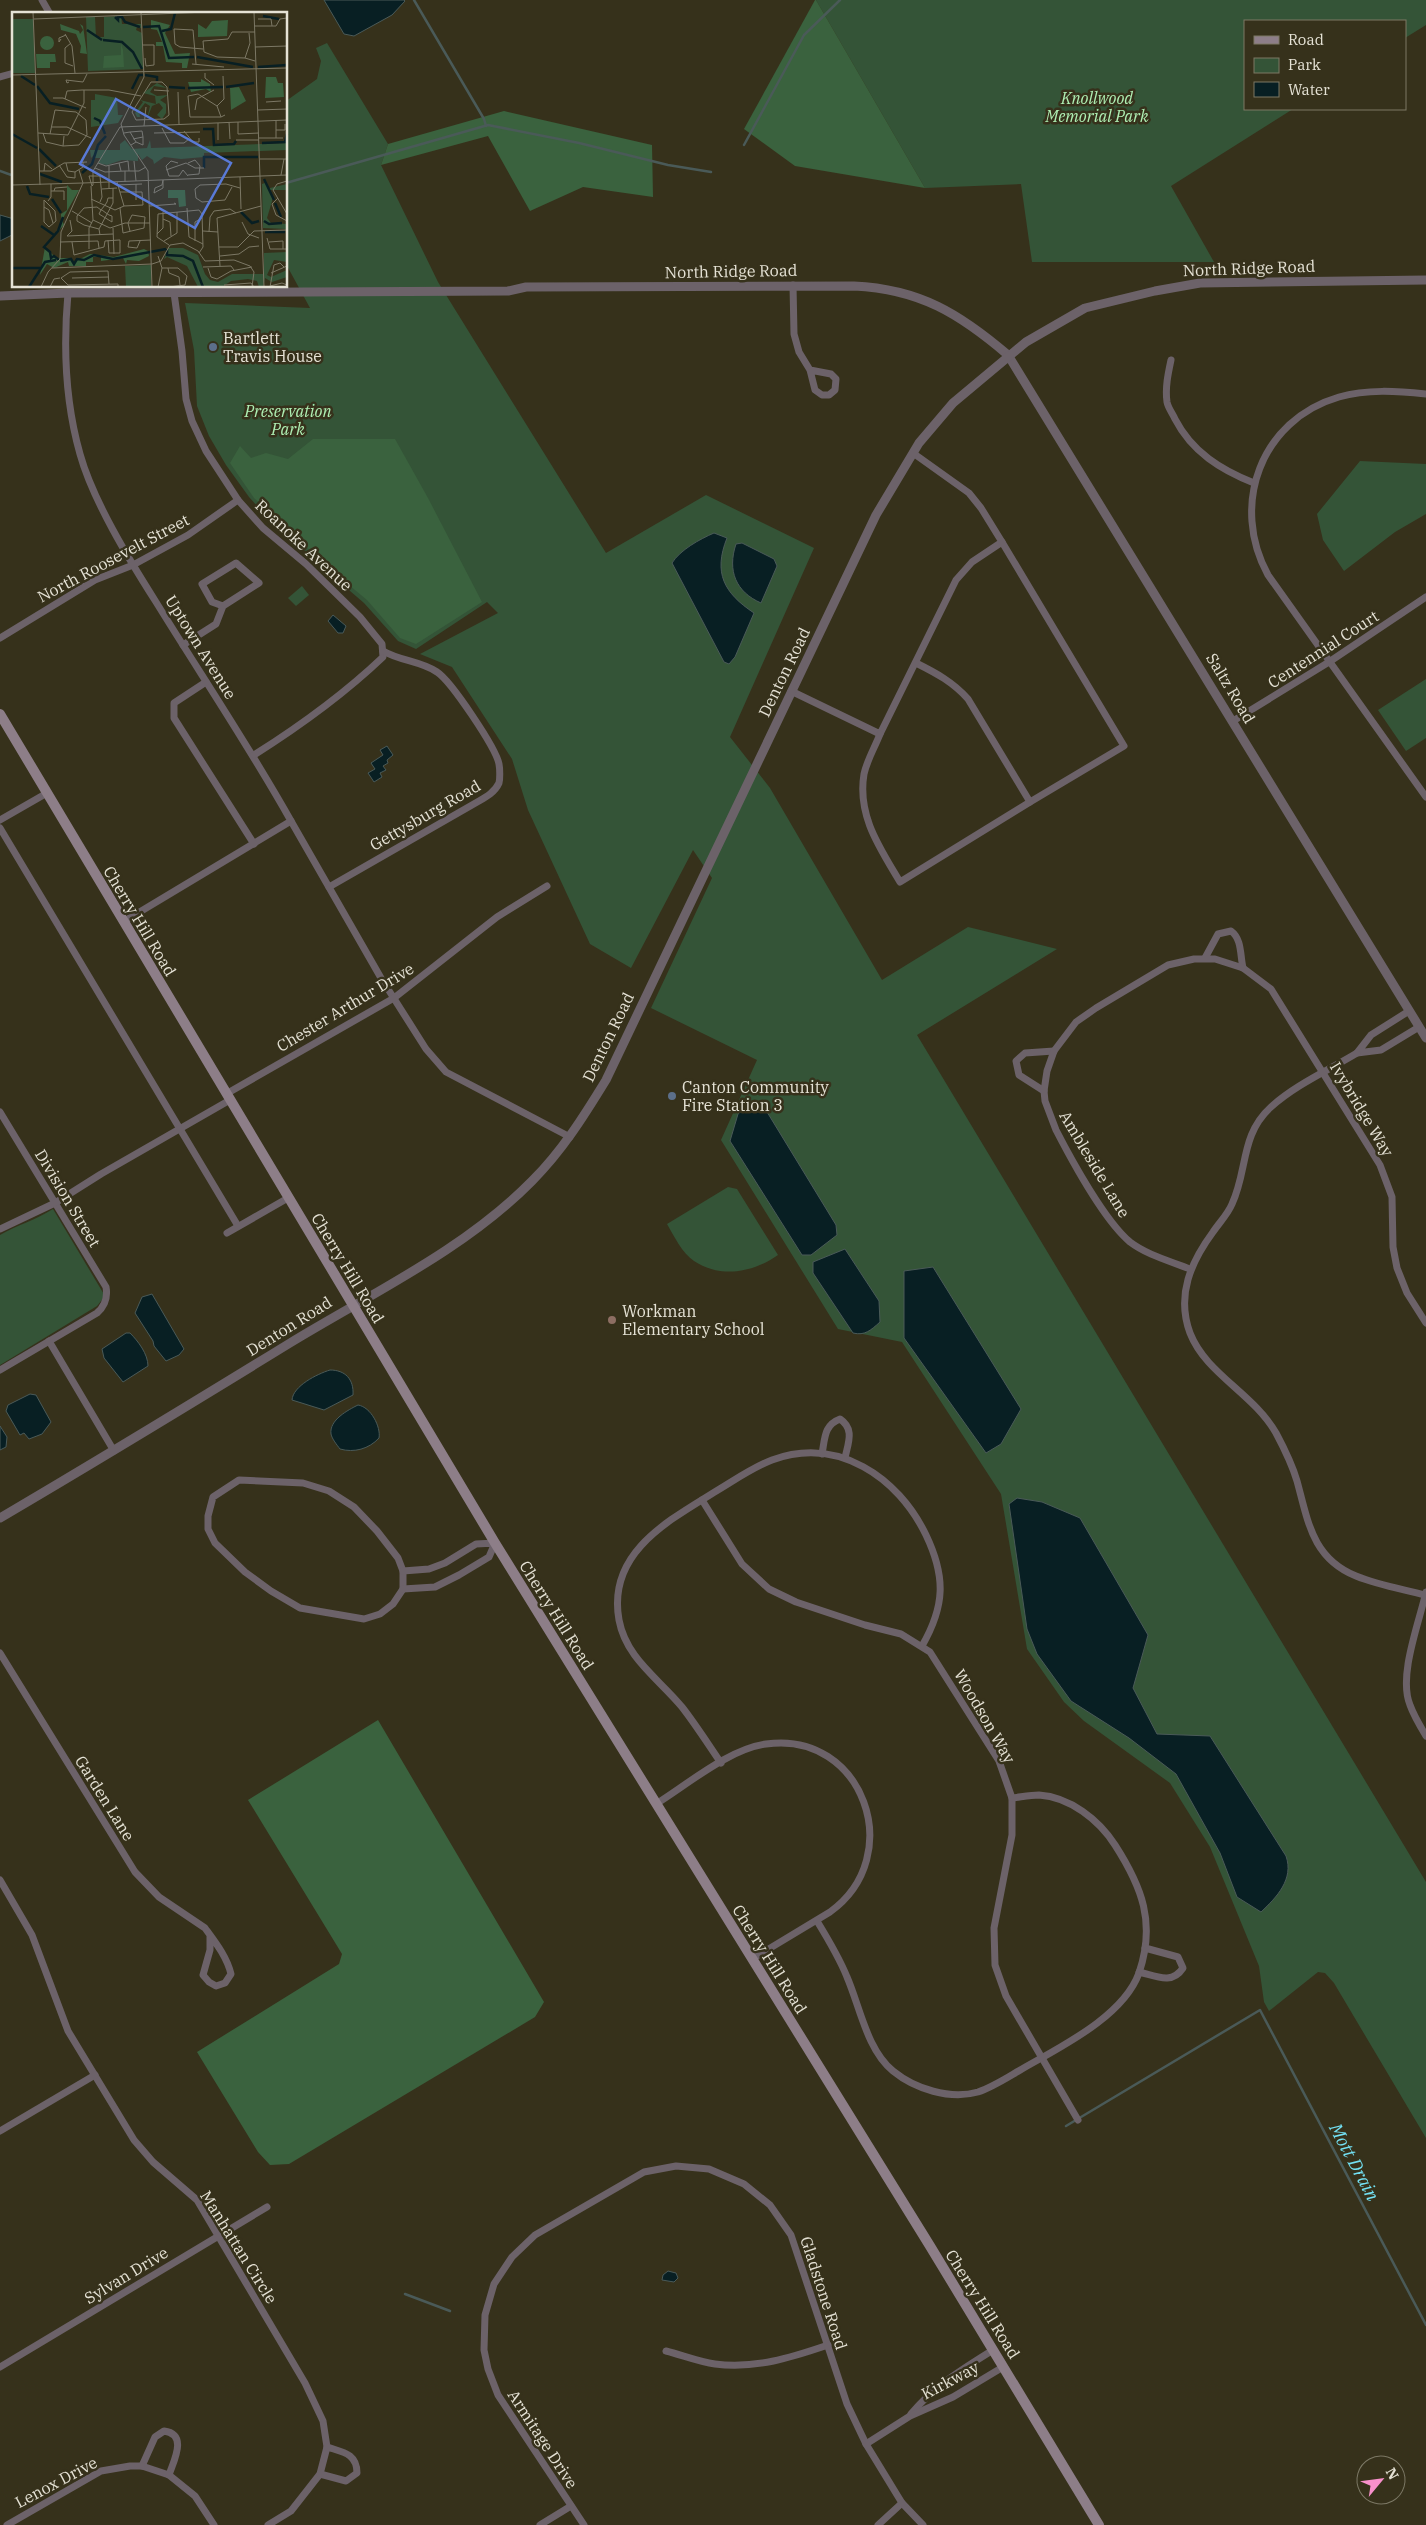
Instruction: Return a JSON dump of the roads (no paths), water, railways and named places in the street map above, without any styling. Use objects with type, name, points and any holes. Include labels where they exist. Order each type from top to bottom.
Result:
[{"type":"main road","name":"Cherry Hill Road","points":[[0,714],[495,1543],[1004,2367],[1099,2525]]},
{"type":"street","points":[[42,0],[49,12]]},
{"type":"street","name":"North Ridge Road","points":[[0,296],[68,293],[508,291],[526,287],[793,285],[873,287],[896,290],[919,297],[962,319],[1008,355],[1046,329],[1085,308],[1177,286],[1254,280],[1426,280]]},
{"type":"street","points":[[793,285],[794,334],[799,352],[810,370]]},
{"type":"street","name":"Uptown Avenue","points":[[68,293],[66,380],[74,432],[80,456],[94,490],[133,565],[254,755],[329,887],[426,1049],[446,1072],[570,1137]]},
{"type":"street","name":"Roanoke Avenue","points":[[174,293],[186,399],[192,421],[206,451],[238,500],[263,528],[306,564],[360,616],[382,644],[383,651]]},
{"type":"street","name":"Denton Road","points":[[0,1518],[114,1451],[352,1305],[435,1257],[487,1220],[533,1180],[570,1137],[606,1080],[869,529],[913,453],[953,403],[1008,355]]},
{"type":"street","name":"Saltz Road","points":[[1008,355],[1426,1038]]},
{"type":"street","points":[[1172,360],[1167,380],[1167,403],[1178,424],[1195,448],[1210,460],[1223,469],[1254,483]]},
{"type":"street","points":[[1426,394],[1375,392],[1354,394],[1316,406],[1293,422],[1277,438],[1264,458],[1254,483],[1251,508],[1258,554],[1268,575],[1426,797]]},
{"type":"street","points":[[913,453],[969,493],[977,501],[1002,542],[1124,746],[900,882],[870,830],[864,810],[864,773],[880,734],[956,580],[972,562],[1002,542]]},
{"type":"street","name":"North Roosevelt Street","points":[[0,638],[96,580],[133,565],[188,535],[238,500]]},
{"type":"street","points":[[183,645],[216,624],[223,606],[259,583],[236,563],[202,584],[212,602],[223,606]]},
{"type":"street","name":"Centennial Court","points":[[1233,721],[1329,662],[1426,597]]},
{"type":"street","points":[[254,755],[327,706],[383,657],[383,651]]},
{"type":"street","name":"Gettysburg Road","points":[[329,887],[479,801],[492,793],[499,783],[499,764],[460,699],[445,678],[424,665],[393,657],[383,651]]},
{"type":"street","points":[[916,663],[944,678],[963,694],[1030,802]]},
{"type":"street","points":[[206,682],[174,703],[174,718],[254,844]]},
{"type":"street","points":[[791,691],[880,734]]},
{"type":"street","points":[[0,820],[47,793]]},
{"type":"street","points":[[123,922],[291,821]]},
{"type":"street","points":[[0,828],[238,1226]]},
{"type":"street","name":"Chester Arthur Drive","points":[[0,1228],[55,1203],[394,998],[497,917],[547,886]]},
{"type":"street","points":[[1205,958],[1218,934],[1231,931],[1237,935],[1240,943],[1243,968]]},
{"type":"street","name":"Ivybridge Way","points":[[1054,1051],[1079,1019],[1151,974],[1178,962],[1205,958],[1226,961],[1243,968],[1265,983],[1276,996],[1385,1176],[1394,1211],[1393,1247],[1397,1268],[1407,1293],[1426,1323]]},
{"type":"street","points":[[1357,1054],[1371,1035],[1409,1011]]},
{"type":"street","points":[[1419,1027],[1381,1050],[1357,1054],[1323,1073],[1270,1108],[1253,1130],[1246,1146],[1239,1188],[1232,1206],[1199,1251],[1190,1269],[1184,1304],[1187,1323],[1193,1339],[1207,1361],[1254,1404],[1275,1431],[1293,1470],[1307,1526],[1317,1543],[1339,1566],[1354,1576],[1426,1594],[1408,1668],[1406,1687],[1409,1704],[1426,1736]]},
{"type":"street","points":[[1054,1051],[1044,1091],[1019,1074],[1016,1061],[1025,1054],[1054,1051]]},
{"type":"street","name":"Ambleside Lane","points":[[1044,1091],[1049,1116],[1056,1130],[1116,1228],[1132,1243],[1149,1253],[1190,1269]]},
{"type":"street","name":"Division Street","points":[[0,1112],[106,1287],[106,1301],[98,1313],[49,1341]]},
{"type":"street","points":[[227,1233],[288,1198]]},
{"type":"street","points":[[0,1370],[49,1341],[114,1451]]},
{"type":"street","points":[[822,1454],[826,1429],[831,1422],[840,1419],[847,1423],[850,1430],[845,1458]]},
{"type":"street","points":[[721,1763],[681,1706],[631,1652],[621,1628],[618,1607],[624,1571],[638,1546],[655,1531],[760,1465],[774,1459],[792,1455],[822,1454],[845,1458],[877,1475],[900,1494],[921,1525],[931,1546],[938,1571],[941,1595],[935,1622],[922,1646]]},
{"type":"street","points":[[239,1480],[303,1483],[329,1492],[354,1507],[377,1531],[398,1558],[404,1572],[403,1589],[393,1604],[380,1614],[364,1619],[300,1608],[245,1572],[215,1543],[208,1529],[208,1516],[213,1497],[239,1480]]},
{"type":"street","name":"Woodson Way","points":[[702,1500],[742,1564],[769,1589],[796,1602],[901,1634],[930,1652],[999,1761],[1012,1798],[1012,1835],[994,1928],[994,1957],[998,1976],[1006,1996],[1078,2120]]},
{"type":"street","points":[[403,1589],[435,1587],[489,1557],[495,1543],[476,1544],[445,1563],[429,1569],[404,1572]]},
{"type":"street","name":"Garden Lane","points":[[0,1653],[135,1872],[159,1897],[205,1928],[210,1935],[229,1963],[232,1974],[225,1983],[216,1986],[203,1975],[210,1950],[210,1935]]},
{"type":"street","points":[[656,1804],[721,1763],[757,1746],[777,1743],[796,1745],[814,1750],[832,1760],[846,1772],[859,1789],[866,1806],[870,1826],[870,1842],[867,1864],[853,1891],[842,1903],[817,1921],[752,1959]]},
{"type":"street","points":[[817,1921],[844,1970],[875,2048],[891,2070],[908,2082],[929,2090],[956,2094],[977,2092],[1086,2031],[1109,2014],[1126,1994],[1139,1972],[1145,1948],[1145,1908],[1140,1889],[1107,1833],[1085,1812],[1062,1801],[1039,1795],[1012,1798]]},
{"type":"street","name":"Manhattan Circle","points":[[0,1880],[32,1935],[68,2032],[134,2140],[153,2162],[197,2200],[305,2383],[323,2421],[327,2446],[320,2474],[291,2511],[268,2525]]},
{"type":"street","points":[[1139,1972],[1168,1980],[1177,1977],[1183,1968],[1178,1957],[1145,1948]]},
{"type":"street","points":[[0,2132],[95,2075]]},
{"type":"street","name":"Gladstone Road","points":[[484,2350],[485,2315],[494,2284],[512,2258],[535,2235],[644,2172],[676,2166],[708,2170],[735,2180],[744,2184],[770,2204],[791,2234],[847,2404],[866,2444],[902,2503],[923,2525]]},
{"type":"street","name":"Sylvan Drive","points":[[0,2367],[267,2207]]},
{"type":"street","points":[[666,2351],[714,2364],[747,2365],[780,2361],[828,2345]]},
{"type":"street","name":"Armitage Drive","points":[[484,2350],[488,2369],[498,2395],[571,2506],[540,2525]]},
{"type":"street","name":"Kirkway","points":[[910,2416],[926,2396],[947,2379],[993,2350]]},
{"type":"street","name":"Kirkway","points":[[866,2444],[910,2416],[953,2397],[1004,2367]]},
{"type":"street","points":[[142,2466],[155,2437],[164,2431],[168,2432],[176,2436],[179,2444],[169,2475]]},
{"type":"street","points":[[320,2474],[346,2481],[357,2472],[357,2464],[352,2456],[327,2446]]},
{"type":"street","name":"Lenox Drive","points":[[7,2525],[101,2471],[142,2466],[169,2475],[195,2496],[214,2525]]},
{"type":"street","points":[[878,2525],[902,2503]]},
{"type":"street","points":[[571,2506],[584,2525]]},
{"type":"water","points":[[324,0],[405,1],[392,15],[354,36],[344,34]]},
{"type":"water","points":[[0,215],[12,218],[12,235],[0,241]]},
{"type":"water","points":[[714,533],[727,538],[721,562],[721,572],[724,581],[735,598],[754,613],[735,657],[729,664],[724,662],[672,563],[685,549]]},
{"type":"water","points":[[742,543],[774,559],[777,566],[761,603],[745,593],[733,572],[733,554],[736,544]]},
{"type":"water","points":[[333,615],[346,626],[343,633],[338,633],[328,621]]},
{"type":"water","points":[[387,746],[393,755],[387,760],[388,763],[383,766],[386,770],[380,773],[382,777],[374,782],[368,773],[375,769],[371,763],[383,755],[380,750]]},
{"type":"water","points":[[749,1104],[764,1107],[836,1225],[837,1235],[811,1255],[802,1255],[730,1141],[738,1114]]},
{"type":"water","points":[[845,1249],[879,1301],[880,1322],[871,1330],[861,1334],[853,1333],[813,1273],[813,1262]]},
{"type":"water","points":[[933,1267],[1021,1409],[1001,1444],[986,1453],[904,1338],[904,1271]]},
{"type":"water","points":[[152,1294],[184,1349],[179,1355],[166,1361],[154,1346],[153,1341],[135,1313],[142,1297]]},
{"type":"water","points":[[126,1333],[130,1333],[139,1344],[148,1361],[148,1366],[123,1382],[104,1358],[102,1349]]},
{"type":"water","points":[[335,1370],[348,1376],[352,1384],[353,1395],[324,1410],[292,1400],[293,1395],[301,1385],[319,1374]]},
{"type":"water","points":[[30,1394],[36,1395],[51,1422],[42,1434],[29,1439],[24,1433],[20,1435],[6,1411],[8,1405]]},
{"type":"water","points":[[358,1405],[371,1413],[377,1423],[379,1438],[371,1445],[361,1449],[351,1451],[340,1449],[331,1434],[333,1424],[340,1416]]},
{"type":"water","points":[[0,1426],[7,1437],[6,1447],[0,1450]]},
{"type":"water","points":[[1017,1498],[1042,1502],[1080,1518],[1148,1635],[1133,1688],[1157,1734],[1210,1736],[1286,1856],[1288,1872],[1286,1880],[1278,1894],[1261,1912],[1237,1897],[1220,1853],[1176,1774],[1129,1738],[1071,1701],[1037,1654],[1027,1629],[1009,1504]]},
{"type":"water","points":[[668,2271],[676,2273],[678,2278],[674,2282],[662,2280],[663,2275]]},
{"type":"waterway","points":[[414,0],[484,119],[486,126]]},
{"type":"waterway","points":[[744,145],[804,35],[840,0]]},
{"type":"waterway","points":[[288,182],[488,125],[579,143],[668,165],[711,172]]},
{"type":"waterway","points":[[0,171],[12,175]]},
{"type":"waterway","name":"Mott Drain","points":[[1066,2126],[1260,2010],[1426,2325]]},
{"type":"waterway","points":[[405,2294],[450,2311]]},
{"type":"place","name":"Bartlett Travis House","points":[[213,347]]},
{"type":"place","name":"Canton Community Fire Station 3","points":[[672,1096]]},
{"type":"place","name":"Workman Elementary School","points":[[612,1320]]},
{"type":"park label","name":"Knollwood Memorial Park","points":[[1097,107]]},
{"type":"park label","name":"Preservation Park","points":[[288,420]]}]
